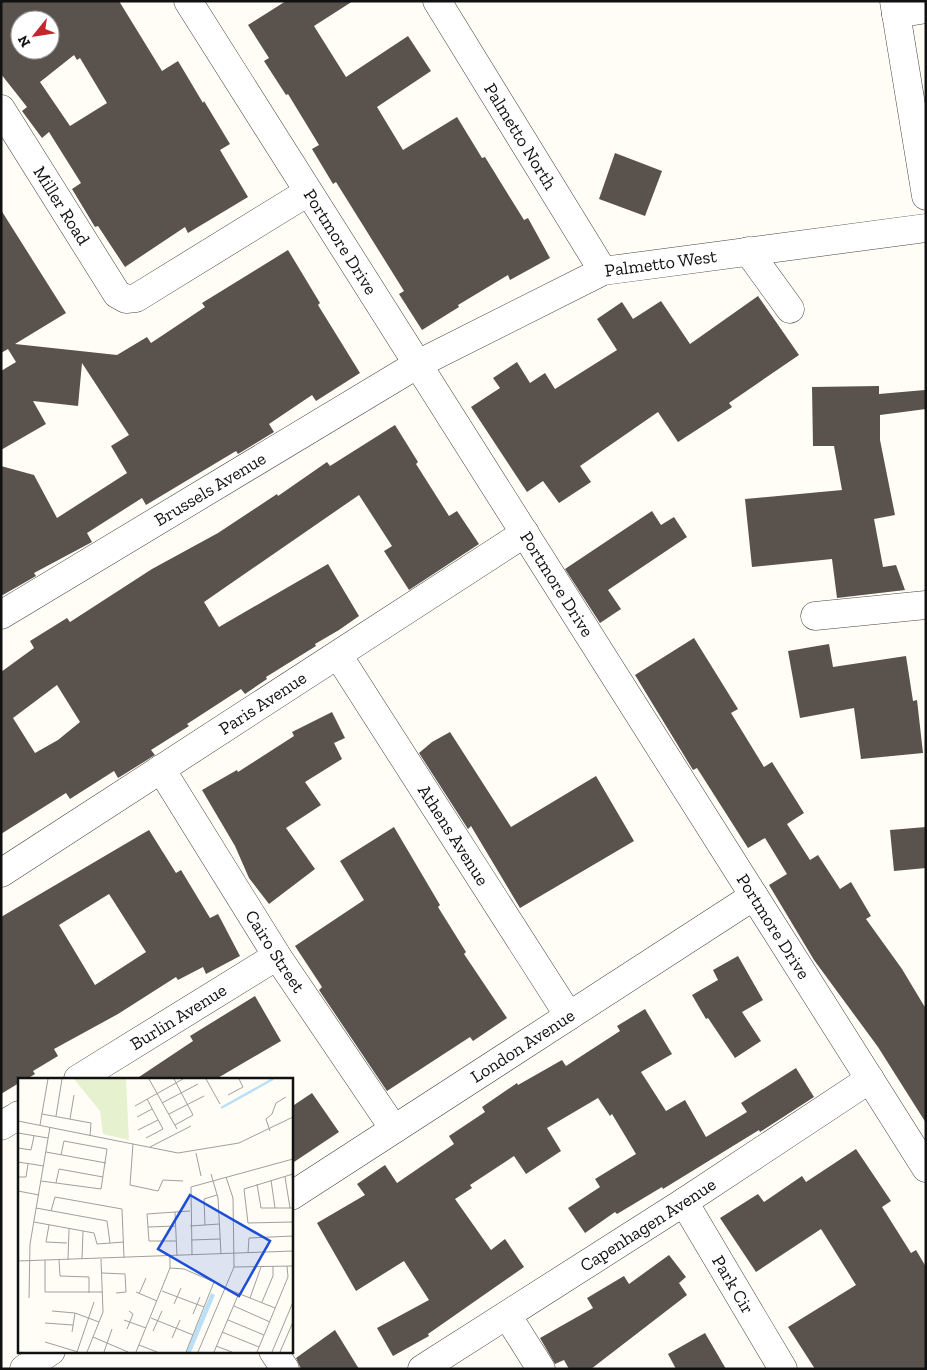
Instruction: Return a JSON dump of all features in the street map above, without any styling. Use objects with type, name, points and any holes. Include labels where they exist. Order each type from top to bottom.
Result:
[{"type":"street","name":"Portmore Drive","points":[[188,1],[925,1165]]},
{"type":"street","name":"Palmetto North","points":[[437,1],[603,271]]},
{"type":"street","points":[[926,9],[895,7],[926,196]]},
{"type":"street","name":"Miller Road","points":[[1,109],[117,294],[126,299],[136,298],[308,192]]},
{"type":"street","name":"Palmetto West","points":[[418,364],[603,271],[926,228]]},
{"type":"street","points":[[748,251],[790,309]]},
{"type":"street","name":"Brussels Avenue","points":[[1,615],[418,364]]},
{"type":"street","name":"Paris Avenue","points":[[1,873],[525,534]]},
{"type":"street","points":[[815,616],[926,605]]},
{"type":"street","name":"Athens Avenue","points":[[338,655],[569,1016]]},
{"type":"street","name":"Cairo Street","points":[[162,769],[278,956],[394,1130]]},
{"type":"street","name":"London Avenue","points":[[292,1195],[754,896]]},
{"type":"street","name":"Burlin Avenue","points":[[80,1078],[278,956]]},
{"type":"street","name":"Capenhagen Avenue","points":[[422,1369],[684,1202],[870,1079]]},
{"type":"street","points":[[1,1126],[18,1116]]},
{"type":"street","name":"Park Cir","points":[[684,1202],[783,1369]]},
{"type":"street","points":[[507,1315],[540,1369]]},
{"type":"street","points":[[24,1369],[50,1352]]},
{"type":"street","points":[[274,1352],[285,1369]]},
{"type":"building","points":[[1,1],[119,1],[162,71],[178,61],[230,144],[220,150],[248,197],[188,233],[185,227],[125,267],[98,226],[95,227],[72,189],[81,183],[49,132],[42,138],[22,111],[27,107],[1,74]],"holes":[[[74,55],[77,60],[80,58],[107,103],[70,126],[40,82]]]},
{"type":"building","points":[[286,1],[353,1],[314,26],[346,77],[408,36],[431,71],[377,107],[403,150],[457,117],[482,158],[485,157],[524,220],[528,218],[550,258],[510,280],[508,275],[458,305],[459,307],[422,330],[399,294],[404,291],[336,182],[333,184],[312,149],[319,145],[288,94],[286,95],[264,61],[269,58],[248,25]]},
{"type":"building","points":[[615,153],[662,171],[645,216],[599,199]]},
{"type":"building","points":[[1,210],[66,313],[15,344],[117,355],[147,337],[151,343],[205,307],[202,303],[288,250],[320,303],[318,305],[360,373],[316,401],[312,395],[269,424],[274,432],[238,454],[236,451],[146,505],[142,498],[87,533],[92,542],[34,573],[36,576],[1,596],[1,466],[34,475],[57,518],[127,473],[111,446],[129,435],[82,363],[78,406],[33,401],[46,424],[1,450],[1,371],[16,362],[8,349],[1,353]]},
{"type":"building","points":[[758,296],[799,355],[729,403],[732,407],[678,442],[658,412],[580,466],[591,482],[559,503],[543,481],[527,492],[471,407],[500,388],[493,378],[517,362],[530,383],[545,373],[555,389],[617,350],[597,319],[622,302],[633,319],[661,301],[690,344]]},
{"type":"building","points":[[879,386],[879,394],[925,390],[926,409],[880,415],[880,440],[895,515],[874,519],[883,567],[896,565],[905,590],[837,598],[832,559],[752,567],[745,499],[842,490],[834,446],[813,446],[812,387]]},
{"type":"building","points":[[395,425],[418,462],[416,464],[449,516],[457,511],[479,544],[409,590],[384,551],[392,546],[359,495],[204,602],[219,627],[328,564],[359,616],[315,644],[316,646],[266,677],[267,679],[245,694],[241,689],[187,724],[189,726],[151,750],[155,755],[118,778],[114,771],[70,799],[66,793],[1,834],[1,672],[34,648],[30,641],[67,618],[70,622],[152,569],[218,533],[277,494],[278,496],[327,462],[330,466]],"holes":[[[57,685],[80,722],[58,740],[35,753],[13,718]]]},
{"type":"building","points":[[652,511],[661,525],[674,517],[687,537],[608,590],[621,609],[600,623],[565,569]]},
{"type":"building","points":[[694,638],[738,709],[731,713],[764,767],[772,762],[804,813],[787,824],[810,860],[818,855],[840,889],[851,882],[871,916],[866,919],[902,969],[926,1009],[926,1123],[878,1047],[814,960],[769,885],[787,874],[765,838],[748,848],[697,768],[693,770],[635,675]]},
{"type":"building","points":[[829,644],[833,667],[906,656],[913,701],[917,700],[923,753],[861,759],[854,708],[800,718],[788,651]]},
{"type":"building","points":[[332,712],[345,738],[334,743],[342,759],[305,782],[321,805],[286,828],[315,869],[269,904],[249,878],[235,846],[202,790],[237,770],[238,772],[294,736],[292,732]]},
{"type":"building","points":[[450,732],[511,827],[596,776],[634,841],[520,908],[471,826],[468,829],[419,753],[432,742]]},
{"type":"building","points":[[394,827],[440,905],[438,907],[466,952],[464,954],[507,1018],[473,1041],[470,1037],[387,1091],[319,990],[322,987],[295,946],[364,900],[340,861]]},
{"type":"building","points":[[926,827],[926,868],[894,871],[890,830]]},
{"type":"building","points":[[149,830],[176,873],[181,870],[210,918],[218,914],[240,956],[206,974],[203,967],[178,980],[176,977],[118,1014],[54,1049],[58,1056],[33,1071],[35,1074],[29,1078],[18,1078],[18,1084],[1,1094],[1,917]],"holes":[[[109,894],[146,952],[95,985],[59,925]]]},
{"type":"building","points":[[738,956],[763,1000],[742,1012],[761,1041],[735,1058],[708,1018],[706,1019],[692,995],[718,980],[713,970]]},
{"type":"building","points":[[255,996],[281,1041],[218,1078],[138,1078],[193,1041],[190,1036]]},
{"type":"building","points":[[645,1009],[672,1054],[641,1072],[666,1111],[685,1100],[706,1137],[747,1112],[741,1103],[796,1068],[814,1097],[760,1132],[759,1130],[663,1189],[662,1187],[617,1214],[615,1212],[585,1233],[568,1208],[600,1187],[595,1179],[636,1154],[612,1114],[610,1116],[598,1098],[547,1128],[561,1151],[526,1174],[514,1156],[470,1185],[472,1188],[455,1199],[491,1250],[505,1239],[524,1267],[428,1334],[429,1336],[393,1356],[377,1328],[429,1300],[404,1261],[356,1291],[317,1223],[365,1195],[357,1184],[385,1165],[397,1183],[454,1144],[449,1136],[485,1112],[482,1107],[517,1083],[518,1085],[562,1060],[566,1066],[620,1031],[617,1026]]},
{"type":"building","points":[[312,1093],[339,1132],[292,1163],[292,1106]]},
{"type":"building","points":[[856,1149],[891,1201],[882,1207],[911,1253],[916,1250],[926,1267],[926,1369],[815,1369],[788,1327],[856,1285],[821,1229],[756,1272],[720,1218],[758,1194],[764,1202],[802,1176],[806,1182]]},
{"type":"building","points":[[669,1255],[686,1277],[679,1283],[687,1295],[591,1369],[569,1369],[564,1360],[555,1364],[540,1338],[593,1308],[587,1298],[624,1276],[629,1284]]},
{"type":"building","points":[[335,1330],[359,1369],[301,1369],[296,1358]]},
{"type":"building","points":[[705,1333],[726,1369],[676,1369],[668,1354]]}]
